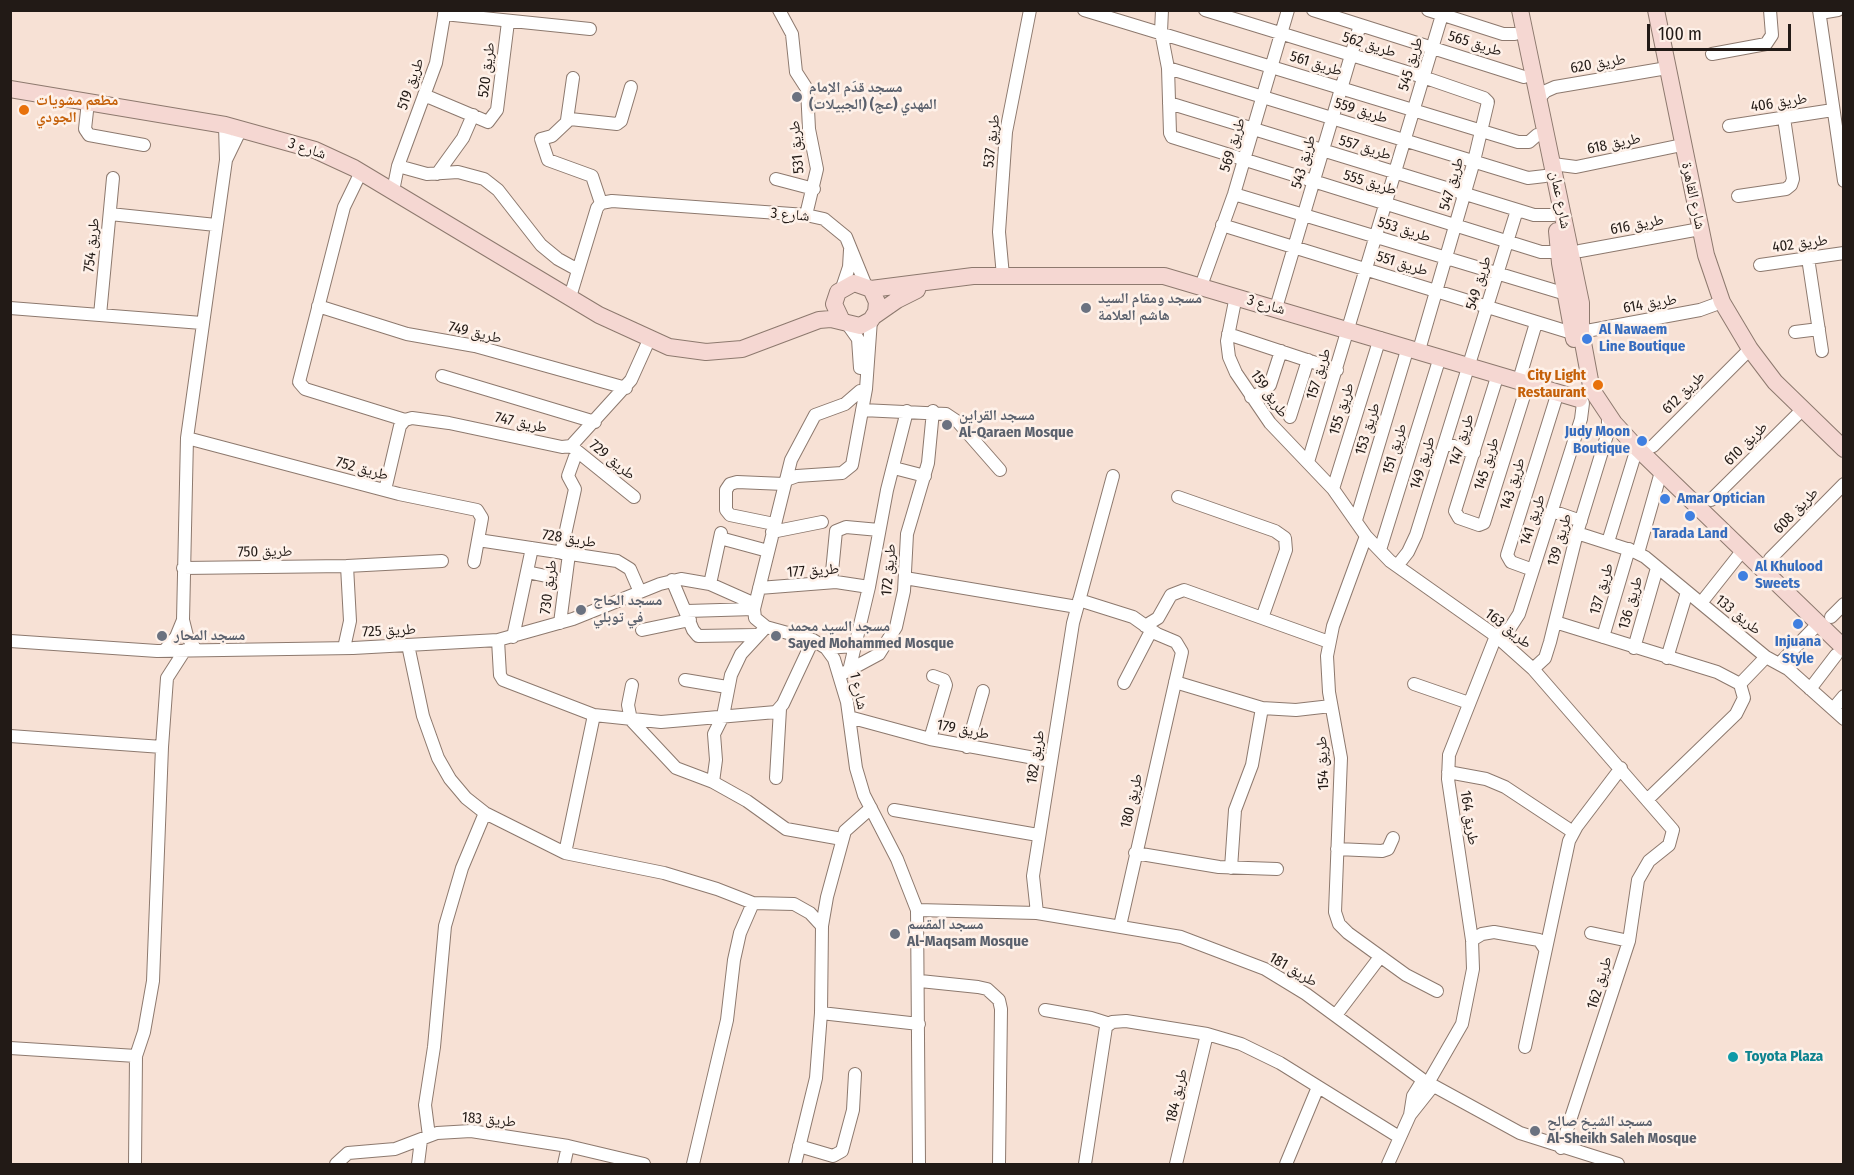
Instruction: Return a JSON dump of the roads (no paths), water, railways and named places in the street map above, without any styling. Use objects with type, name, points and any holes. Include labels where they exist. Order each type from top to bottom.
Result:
[{"type":"street","name":"طريق 531","points":[[779,10],[792,34],[796,72],[807,89],[809,129],[817,169],[806,215]]},
{"type":"street","name":"طريق 537","points":[[1003,276],[999,232],[1006,132],[1030,10]]},
{"type":"street","name":"طريق 561","points":[[1084,10],[1524,143],[1537,135]]},
{"type":"street","points":[[1162,10],[1161,32],[1168,68],[1169,103]]},
{"type":"street","name":"طريق 562","points":[[1204,10],[1423,77],[1482,98]]},
{"type":"street","name":"طريق 569","points":[[1201,286],[1234,194],[1288,10]]},
{"type":"street","name":"طريق 565","points":[[1313,10],[1524,76]]},
{"type":"street","points":[[1428,10],[1503,34],[1515,34]]},
{"type":"street","name":"شارع عمان","points":[[1510,10],[1537,135],[1549,170],[1581,303],[1576,327]]},
{"type":"street","name":"شارع عمان","points":[[1520,10],[1539,98],[1559,252],[1566,294],[1576,327],[1586,395],[1608,415],[1661,472],[1743,550],[1825,620],[1840,651]]},
{"type":"street","name":"شارع القاهرة","points":[[1656,10],[1700,229],[1710,271],[1722,302],[1750,349],[1775,382],[1844,449]]},
{"type":"street","points":[[1712,54],[1766,44],[1772,35],[1770,10]]},
{"type":"street","points":[[1838,10],[1820,12],[1844,181]]},
{"type":"street","points":[[445,12],[508,22],[590,29]]},
{"type":"street","name":"طريق 519","points":[[393,191],[398,166],[436,63],[445,12]]},
{"type":"street","name":"طريق 545","points":[[1349,329],[1432,47],[1445,14]]},
{"type":"street","name":"طريق 520","points":[[424,95],[488,122],[497,110],[508,22]]},
{"type":"street","name":"طريق 543","points":[[1276,308],[1360,25]]},
{"type":"street","name":"طريق 559","points":[[1168,68],[1528,178],[1549,170]]},
{"type":"street","name":"طريق 620","points":[[1539,98],[1546,91],[1555,87],[1667,68]]},
{"type":"street","points":[[570,297],[601,203],[592,176],[548,160],[541,139],[556,134],[567,120],[573,78]]},
{"type":"street","points":[[567,120],[617,124],[621,121],[631,87]]},
{"type":"street","name":"شارع 3","points":[[10,89],[225,125],[315,150],[361,172],[570,297],[649,340],[686,351],[742,349],[819,320],[845,323]]},
{"type":"street","name":"طريق 547","points":[[1414,349],[1437,290],[1474,161],[1489,105],[1482,98]]},
{"type":"street","points":[[88,102],[85,129],[89,135],[144,145]]},
{"type":"street","name":"طريق 557","points":[[1169,103],[1534,215],[1554,215]]},
{"type":"street","name":"طريق 555","points":[[1169,103],[1172,137],[1540,252],[1559,252]]},
{"type":"street","name":"طريق 406","points":[[1729,126],[1833,110]]},
{"type":"street","points":[[437,174],[463,138],[473,115]]},
{"type":"street","points":[[1738,196],[1786,189],[1791,185],[1793,178],[1784,118]]},
{"type":"street","points":[[167,678],[190,650],[183,620],[187,438],[226,160],[225,125]]},
{"type":"street","points":[[226,160],[241,129]]},
{"type":"street","name":"طريق 618","points":[[1549,170],[1576,168],[1682,145]]},
{"type":"street","points":[[378,182],[398,166],[437,174],[467,173],[492,184],[541,245],[558,260],[578,270]]},
{"type":"street","points":[[318,306],[344,207],[361,172]]},
{"type":"street","name":"طريق 754","points":[[100,315],[113,178]]},
{"type":"street","points":[[776,179],[814,189]]},
{"type":"street","name":"طريق 553","points":[[1234,194],[1566,294]]},
{"type":"street","name":"شارع 3","points":[[601,203],[612,201],[806,215],[832,223],[846,237],[868,288],[895,288],[943,280],[1003,276],[1149,274],[1236,296],[1558,392],[1586,395]]},
{"type":"street","name":"طريق 549","points":[[1469,365],[1517,210]]},
{"type":"street","points":[[110,214],[216,225]]},
{"type":"street","name":"طريق 551","points":[[1222,225],[1437,290],[1536,323],[1576,327]]},
{"type":"street","name":"طريق 616","points":[[1580,251],[1700,229]]},
{"type":"street","points":[[822,522],[773,528],[730,515],[726,510],[726,490],[730,484],[737,482],[785,482],[797,476],[848,470],[855,458],[862,400],[859,345],[855,334],[845,323],[834,304],[849,267],[850,246]]},
{"type":"street","name":"طريق 402","points":[[1760,265],[1844,253]]},
{"type":"street","points":[[1808,258],[1822,351]]},
{"type":"street","name":"شارع 3","points":[[872,318],[909,293],[943,280]]},
{"type":"street","points":[[840,290],[854,283],[868,288],[877,302],[872,318],[866,389],[862,400]]},
{"type":"street","name":"شارع 3","points":[[781,334],[840,290]]},
{"type":"street","name":"طريق 159","points":[[1236,296],[1227,349],[1232,365],[1270,423],[1308,462]]},
{"type":"street","name":"طريق 614","points":[[1576,327],[1700,310],[1722,302]]},
{"type":"street","name":"طريق 749","points":[[318,306],[407,334],[475,346],[626,387]]},
{"type":"street","name":"طريق 747","points":[[318,306],[299,377],[302,388],[405,420],[420,418],[574,448]]},
{"type":"street","points":[[10,308],[202,324]]},
{"type":"street","points":[[845,323],[860,326],[872,318]]},
{"type":"street","points":[[1523,382],[1536,323]]},
{"type":"street","name":"طريق 157","points":[[1308,462],[1349,329]]},
{"type":"street","points":[[1795,332],[1819,329]]},
{"type":"street","name":"طريق 159","points":[[1228,334],[1337,369]]},
{"type":"street","name":"طريق 155","points":[[1333,489],[1380,338]]},
{"type":"street","points":[[574,448],[626,387],[641,362],[649,340]]},
{"type":"street","name":"طريق 153","points":[[1356,520],[1414,349]]},
{"type":"street","name":"طريق 612","points":[[1637,448],[1646,449],[1656,443],[1750,349]]},
{"type":"street","points":[[1251,397],[1263,392],[1270,385],[1281,351]]},
{"type":"street","name":"طريق 151","points":[[1380,550],[1440,357]]},
{"type":"street","points":[[1290,417],[1308,360]]},
{"type":"street","name":"طريق 149","points":[[1397,566],[1416,535],[1469,365]]},
{"type":"street","name":"شارع القاهرة","points":[[1765,368],[1843,436]]},
{"type":"street","name":"طريق 147","points":[[1456,515],[1498,374]]},
{"type":"street","points":[[442,376],[595,422]]},
{"type":"street","name":"طريق 145","points":[[1456,515],[1479,525],[1484,523],[1523,382]]},
{"type":"street","name":"طريق 143","points":[[1533,570],[1511,562],[1507,555],[1558,392]]},
{"type":"street","name":"طريق 141","points":[[1496,636],[1510,628],[1517,619],[1581,420],[1586,395]]},
{"type":"street","points":[[761,631],[755,618],[754,606],[773,528],[791,460],[815,415],[862,400],[907,411],[933,411],[953,417],[1000,470]]},
{"type":"street","name":"طريق 610","points":[[1711,500],[1802,410]]},
{"type":"street","points":[[844,673],[855,646],[907,411]]},
{"type":"street","name":"طريق 172","points":[[844,673],[871,660],[886,646],[896,627],[905,578],[907,534],[931,450],[933,411]]},
{"type":"street","name":"طريق 139","points":[[1533,669],[1545,658],[1579,527],[1608,432],[1608,415]]},
{"type":"street","points":[[385,490],[398,435],[405,420]]},
{"type":"street","name":"طريق 752","points":[[187,438],[385,490],[479,511],[482,518],[474,562]]},
{"type":"street","points":[[1445,443],[1474,453]]},
{"type":"street","name":"طريق 729","points":[[574,448],[634,497]]},
{"type":"street","name":"طريق 730","points":[[560,623],[565,580],[565,553],[575,489],[568,476],[574,448]]},
{"type":"street","points":[[1608,542],[1637,448]]},
{"type":"street","name":"طريق 163","points":[[1308,462],[1333,489],[1366,536],[1397,566],[1496,636],[1533,669],[1671,825],[1674,835]]},
{"type":"street","points":[[894,468],[925,476]]},
{"type":"street","name":"طريق 137","points":[[1603,638],[1661,472]]},
{"type":"street","name":"طريق 182","points":[[1037,913],[1032,885],[1038,835],[1078,603],[1113,476]]},
{"type":"street","name":"طريق 608","points":[[1770,559],[1844,484]]},
{"type":"street","points":[[1178,497],[1279,532],[1285,538],[1286,550],[1262,618]]},
{"type":"street","name":"طريق 133","points":[[1552,511],[1608,542],[1633,551],[1657,568],[1766,657],[1779,664],[1810,689],[1844,719]]},
{"type":"street","points":[[831,582],[836,531],[846,527],[879,530]]},
{"type":"street","points":[[710,584],[720,535],[768,551]]},
{"type":"street","name":"طريق 154","points":[[1366,536],[1329,642],[1327,667],[1331,706],[1341,758],[1334,900],[1337,918],[1348,933],[1413,980],[1437,991]]},
{"type":"street","name":"طريق 728","points":[[478,540],[622,563],[633,573],[640,592]]},
{"type":"street","points":[[513,637],[532,548]]},
{"type":"street","points":[[1701,603],[1743,550]]},
{"type":"street","name":"طريق 750","points":[[183,568],[347,566],[442,561]]},
{"type":"street","points":[[344,648],[350,621],[347,566]]},
{"type":"street","name":"طريق 136","points":[[1634,648],[1657,568]]},
{"type":"street","points":[[526,572],[565,580]]},
{"type":"street","points":[[905,578],[1078,603]]},
{"type":"street","name":"طريق 725","points":[[10,641],[161,651],[360,648],[498,640],[560,623],[672,580],[693,579],[710,584],[754,606]]},
{"type":"street","points":[[672,580],[695,633],[703,637],[761,631],[813,640],[826,648],[855,646]]},
{"type":"street","name":"طريق 177","points":[[759,588],[805,586],[831,582],[869,587]]},
{"type":"street","points":[[1124,683],[1148,628],[1158,618],[1171,595],[1184,590],[1329,642]]},
{"type":"street","points":[[1667,658],[1687,592]]},
{"type":"street","name":"طريق 180","points":[[1078,603],[1128,615],[1173,640],[1181,648],[1182,656],[1120,926]]},
{"type":"street","points":[[1779,664],[1844,604]]},
{"type":"street","points":[[642,630],[688,616],[754,606]]},
{"type":"street","points":[[135,1164],[136,1056],[144,1032],[153,981],[162,747],[167,678],[161,651],[176,637],[183,620]]},
{"type":"street","points":[[350,621],[360,648]]},
{"type":"street","points":[[1555,622],[1717,672],[1740,684]]},
{"type":"street","points":[[713,782],[716,760],[714,734],[723,716],[727,687],[735,664],[761,631]]},
{"type":"street","name":"طريق 164","points":[[1389,1164],[1410,1115],[1465,1018],[1472,983],[1472,940],[1448,772],[1451,746],[1496,636]]},
{"type":"street","points":[[498,640],[500,675],[503,680],[594,715],[661,722],[772,713],[780,709]]},
{"type":"street","points":[[776,778],[780,709],[813,640]]},
{"type":"street","points":[[408,645],[423,716],[438,758],[450,779],[466,798],[485,813],[520,833],[565,853],[664,873],[753,903],[777,901],[794,904],[810,912],[822,926]]},
{"type":"street","name":"شارع 1","points":[[826,648],[844,673],[856,768],[871,808]]},
{"type":"street","points":[[1810,689],[1840,651]]},
{"type":"street","points":[[1740,684],[1766,657]]},
{"type":"street","points":[[930,739],[946,685],[944,680],[933,676]]},
{"type":"street","points":[[685,680],[727,687]]},
{"type":"street","points":[[1175,682],[1262,708],[1296,710],[1331,706]]},
{"type":"street","points":[[1414,684],[1469,703]]},
{"type":"street","points":[[1648,799],[1736,714],[1743,698],[1740,684]]},
{"type":"street","points":[[632,685],[628,705],[631,720],[676,768],[713,782],[747,801],[786,829],[842,838]]},
{"type":"street","points":[[968,747],[983,691]]},
{"type":"street","points":[[1833,709],[1844,696]]},
{"type":"street","points":[[1231,868],[1235,810],[1252,765],[1262,708]]},
{"type":"street","points":[[565,853],[594,715]]},
{"type":"street","name":"طريق 179","points":[[849,717],[870,725],[930,739],[1051,761]]},
{"type":"street","points":[[851,736],[870,725]]},
{"type":"street","points":[[10,736],[162,747]]},
{"type":"street","points":[[1525,1047],[1566,850],[1573,832],[1621,768]]},
{"type":"street","points":[[1448,772],[1486,779],[1505,787],[1573,832]]},
{"type":"street","points":[[795,1164],[814,1090],[821,1013],[822,926],[842,838],[850,824],[871,808],[902,869],[917,910],[920,981],[919,1164]]},
{"type":"street","points":[[894,810],[1038,835]]},
{"type":"street","points":[[418,1164],[425,1138],[425,1105],[434,1047],[445,926],[462,868],[485,813]]},
{"type":"street","name":"طريق 162","points":[[1561,1148],[1629,941],[1641,873],[1649,861],[1670,845],[1674,835]]},
{"type":"street","points":[[1337,849],[1382,851],[1388,849],[1392,838]]},
{"type":"street","points":[[1136,853],[1231,868],[1277,869]]},
{"type":"street","points":[[693,1164],[727,1020],[734,960],[740,933],[753,903]]},
{"type":"street","name":"طريق 181","points":[[917,910],[1037,913],[1181,937],[1265,969],[1336,1015],[1428,1083],[1520,1133],[1561,1148],[1618,1164]]},
{"type":"street","points":[[1472,940],[1482,934],[1494,932],[1539,940],[1545,949]]},
{"type":"street","points":[[1591,933],[1629,941]]},
{"type":"street","points":[[1336,1015],[1380,957]]},
{"type":"street","points":[[920,981],[987,989],[999,1000],[1001,1009],[999,1164]]},
{"type":"street","points":[[1045,1010],[1091,1018],[1110,1024],[1126,1021],[1207,1034],[1241,1044],[1280,1063],[1399,1137]]},
{"type":"street","points":[[821,1013],[919,1024]]},
{"type":"street","points":[[1085,1164],[1104,1037],[1110,1024]]},
{"type":"street","name":"طريق 184","points":[[1176,1164],[1207,1034]]},
{"type":"street","points":[[10,1048],[136,1056]]},
{"type":"street","points":[[799,1146],[833,1156],[842,1151],[853,1110],[855,1074]]},
{"type":"street","points":[[1286,1164],[1318,1087]]},
{"type":"street","name":"طريق 183","points":[[336,1164],[348,1153],[395,1149],[446,1131],[471,1131],[568,1146],[644,1164]]},
{"type":"street","points":[[564,1164],[568,1146]]},
{"type":"place","name":"مسجد قدَم الإمام المهدي (عج) (الجبيلات)","points":[[797,97]]},
{"type":"place","name":"مطعم مشويات الجودي","points":[[24,110]]},
{"type":"place","name":"مسجد ومقام السيد هاشم العلامة","points":[[1086,308]]},
{"type":"place","name":"Al Nawaem Line Boutique","points":[[1587,339]]},
{"type":"place","name":"City Light Restaurant","points":[[1598,385]]},
{"type":"place","name":"مسجد القراين Al-Qaraen Mosque","points":[[947,425]]},
{"type":"place","name":"Judy Moon Boutique","points":[[1642,441]]},
{"type":"place","name":"Amar Optician","points":[[1665,499]]},
{"type":"place","name":"Tarada Land","points":[[1690,516]]},
{"type":"place","name":"Al Khulood Sweets","points":[[1743,576]]},
{"type":"place","name":"مسجد الحاج في توبلي","points":[[581,610]]},
{"type":"place","name":"Injuana Style","points":[[1798,624]]},
{"type":"place","name":"مسجد المحار","points":[[162,636]]},
{"type":"place","name":"مسجد السيد محمد Sayed Mohammed Mosque","points":[[776,636]]},
{"type":"place","name":"مسجد المقسم Al-Maqsam Mosque","points":[[895,934]]},
{"type":"place","name":"Toyota Plaza","points":[[1733,1057]]},
{"type":"place","name":"مسجد الشيخ صالح Al-Sheikh Saleh Mosque","points":[[1535,1131]]}]
